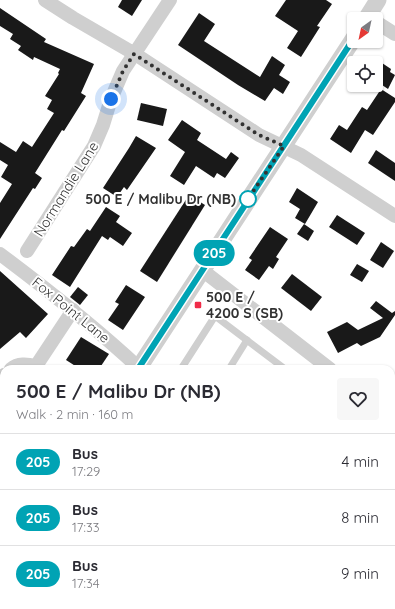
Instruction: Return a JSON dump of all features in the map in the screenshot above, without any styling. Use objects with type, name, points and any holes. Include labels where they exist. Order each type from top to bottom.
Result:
[{"type":"street","points":[[45,0],[134,54],[259,135],[300,155],[395,216]]},
{"type":"street","name":"Normandie Lane","points":[[27,251],[94,146],[123,71],[170,0]]},
{"type":"street","points":[[373,12],[378,0]]},
{"type":"street","points":[[383,27],[395,34]]},
{"type":"street","points":[[141,365],[348,48]]},
{"type":"street","name":"Fox Point Lane","points":[[0,254],[113,343],[134,365]]},
{"type":"street","points":[[202,270],[325,365]]},
{"type":"street","points":[[37,365],[73,310]]},
{"type":"street","points":[[20,365],[31,365]]},
{"type":"lane","points":[[184,365],[215,316],[280,365]]},
{"type":"lane","points":[[231,365],[247,340]]},
{"type":"building","points":[[122,0],[142,0],[132,16],[118,7]]},
{"type":"building","points":[[286,0],[326,0],[332,4],[317,26],[320,27],[301,57],[287,48],[298,31],[275,16]]},
{"type":"building","points":[[0,8],[46,39],[44,42],[94,64],[81,93],[86,96],[64,131],[62,130],[35,173],[42,178],[35,189],[33,188],[0,239],[0,203],[12,184],[1,177],[8,165],[0,160],[0,142],[16,152],[23,141],[32,147],[54,113],[47,109],[52,100],[45,96],[59,74],[60,69],[34,57],[33,60],[18,50],[21,46],[10,39],[13,34],[0,26]]},
{"type":"building","points":[[199,13],[215,24],[204,41],[260,77],[272,56],[285,65],[279,75],[290,82],[283,94],[274,88],[265,101],[178,45]]},
{"type":"building","points":[[383,64],[391,69],[390,72],[395,75],[388,89],[383,86]]},
{"type":"building","points":[[383,90],[395,98],[395,102],[373,135],[365,130],[351,153],[330,139],[339,125],[347,130],[362,107],[367,110],[379,92],[383,92]]},
{"type":"building","points":[[141,103],[167,109],[163,126],[137,120]]},
{"type":"building","points":[[182,120],[201,133],[197,140],[226,159],[231,152],[239,158],[225,178],[217,173],[214,178],[196,166],[184,185],[170,176],[185,152],[168,140]]},
{"type":"building","points":[[136,136],[156,148],[127,190],[124,187],[117,197],[103,188]]},
{"type":"building","points":[[376,150],[395,163],[395,181],[368,163]]},
{"type":"building","points":[[297,188],[318,202],[305,224],[295,218],[300,209],[289,202]]},
{"type":"building","points":[[189,195],[205,205],[157,282],[140,271]]},
{"type":"building","points":[[106,207],[120,216],[116,222],[132,233],[123,246],[110,237],[108,240],[102,236],[70,287],[52,275],[71,246],[74,247],[87,229],[90,231]]},
{"type":"building","points":[[337,215],[365,233],[357,245],[329,227]]},
{"type":"building","points":[[304,224],[314,231],[308,241],[297,234]]},
{"type":"building","points":[[270,227],[288,239],[276,257],[279,259],[273,269],[269,266],[259,280],[245,270],[252,260],[249,258]]},
{"type":"building","points":[[381,242],[394,251],[383,268],[370,260]]},
{"type":"building","points":[[357,264],[369,271],[362,282],[350,275]]},
{"type":"building","points":[[0,271],[48,314],[26,338],[20,332],[0,349]]},
{"type":"building","points":[[292,274],[322,297],[311,311],[281,288]]},
{"type":"building","points":[[126,285],[145,297],[123,330],[108,320],[119,304],[115,302]]},
{"type":"building","points":[[78,287],[88,295],[80,305],[70,297]]},
{"type":"building","points":[[376,301],[392,313],[395,311],[395,315],[380,337],[361,346],[357,343],[338,353],[327,332],[347,322],[358,330],[383,318],[370,308]]},
{"type":"building","points":[[81,337],[109,354],[102,365],[74,365],[66,360]]},
{"type":"bus line","name":"205","points":[[141,365],[347,48]]},
{"type":"place","name":"500 E / Malibu Dr (NB)","points":[[248,199]]},
{"type":"place","name":"500 E / 4200 S (SB)","points":[[198,305]]},
{"type":"route","points":[[111,99],[123,71],[134,54],[259,135],[284,146],[248,199]]}]
